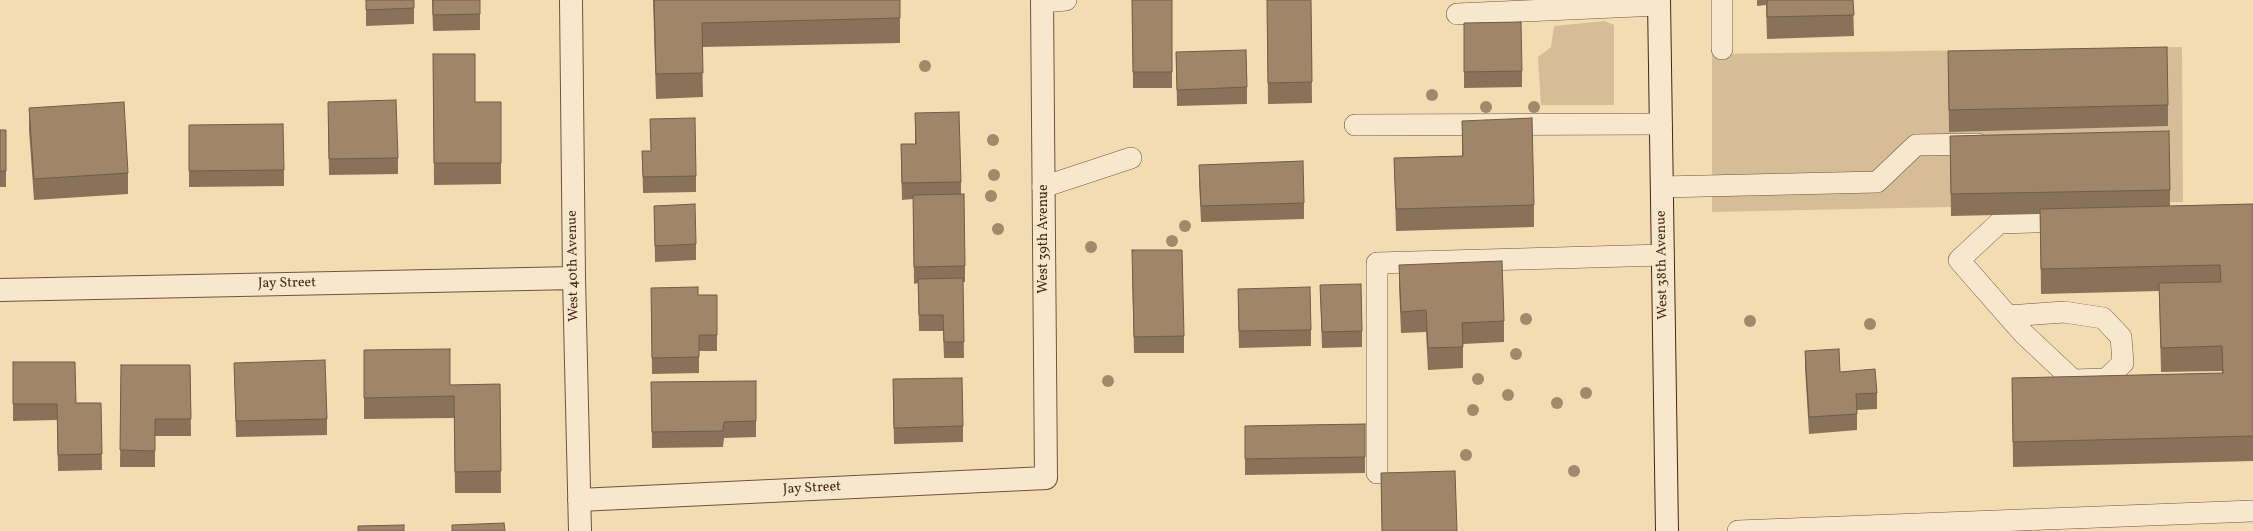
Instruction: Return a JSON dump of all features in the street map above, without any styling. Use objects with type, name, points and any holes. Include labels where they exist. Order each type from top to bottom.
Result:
[{"type":"street","name":"West 40th Avenue","points":[[571,0],[574,278],[580,531]]},
{"type":"street","name":"West 39th Avenue","points":[[1042,1],[1046,478]]},
{"type":"street","name":"West 38th Avenue","points":[[1659,2],[1667,531]]},
{"type":"street","name":"Jay Street","points":[[0,290],[574,278]]},
{"type":"street","name":"Jay Street","points":[[579,500],[1046,478]]},
{"type":"lane","points":[[1042,1],[1066,0]]},
{"type":"lane","points":[[1722,0],[1722,49]]},
{"type":"lane","points":[[1457,14],[1659,2]]},
{"type":"lane","points":[[1355,125],[1661,124]]},
{"type":"lane","points":[[1662,187],[1877,182],[1916,145],[1994,143]]},
{"type":"lane","points":[[1043,187],[1132,158]]},
{"type":"lane","points":[[2008,316],[2064,312],[2103,318],[2121,337],[2123,363],[2106,380],[2073,380],[2008,316],[1959,260],[1999,223],[2086,220]]},
{"type":"lane","points":[[1377,473],[1377,263],[1662,255]]},
{"type":"lane","points":[[1738,531],[2253,511]]},
{"type":"shaded area","points":[[1605,21],[1614,25],[1614,105],[1541,105],[1538,57],[1551,47],[1554,26]]},
{"type":"shaded area","points":[[2182,47],[2183,202],[1712,212],[1712,54]]},
{"type":"building","points":[[366,0],[414,0],[414,8],[366,10]]},
{"type":"building","points":[[433,0],[480,0],[480,14],[433,15]]},
{"type":"building","points":[[654,0],[900,0],[900,18],[702,23],[703,73],[656,74]]},
{"type":"building","points":[[1132,0],[1172,0],[1172,72],[1133,72]]},
{"type":"building","points":[[1267,0],[1311,0],[1312,82],[1268,83]]},
{"type":"building","points":[[1767,0],[1853,0],[1854,15],[1767,17]]},
{"type":"building","points":[[1521,22],[1522,71],[1464,72],[1464,23]]},
{"type":"building","points":[[2167,47],[2168,105],[1949,110],[1948,51]]},
{"type":"building","points":[[1246,50],[1247,87],[1177,90],[1176,52]]},
{"type":"building","points":[[433,54],[475,54],[475,102],[501,102],[501,163],[434,163]]},
{"type":"building","points":[[396,100],[398,158],[329,159],[328,102]]},
{"type":"building","points":[[124,102],[128,173],[34,179],[29,108]]},
{"type":"building","points":[[959,112],[961,182],[902,183],[901,144],[916,144],[915,113]]},
{"type":"building","points":[[695,118],[696,176],[643,177],[642,151],[651,151],[650,119]]},
{"type":"building","points":[[1532,118],[1534,205],[1396,209],[1394,158],[1463,156],[1462,121]]},
{"type":"building","points":[[283,124],[284,170],[189,171],[189,125]]},
{"type":"building","points":[[0,130],[6,130],[6,171],[0,171]]},
{"type":"building","points":[[2169,131],[2170,190],[1951,194],[1950,136]]},
{"type":"building","points":[[1303,161],[1304,203],[1201,206],[1199,165]]},
{"type":"building","points":[[964,194],[965,266],[914,267],[913,195]]},
{"type":"building","points":[[695,204],[696,244],[655,246],[654,206]]},
{"type":"building","points":[[2253,204],[2253,436],[2013,442],[2012,378],[2223,373],[2222,346],[2161,348],[2159,283],[2221,282],[2220,265],[2041,269],[2040,209]]},
{"type":"building","points":[[1132,250],[1182,250],[1184,336],[1134,337]]},
{"type":"building","points":[[1502,261],[1504,321],[1462,323],[1463,347],[1428,348],[1426,310],[1401,312],[1399,265]]},
{"type":"building","points":[[963,278],[964,342],[944,342],[943,315],[919,315],[918,279]]},
{"type":"building","points":[[1361,284],[1362,331],[1322,332],[1320,285]]},
{"type":"building","points":[[698,287],[698,295],[717,295],[717,335],[699,335],[699,357],[652,358],[651,288]]},
{"type":"building","points":[[1310,287],[1311,330],[1239,331],[1238,289]]},
{"type":"building","points":[[450,349],[450,385],[500,384],[501,471],[455,472],[454,396],[364,398],[364,350]]},
{"type":"building","points":[[1839,349],[1840,372],[1875,369],[1877,393],[1856,394],[1857,414],[1809,417],[1805,351]]},
{"type":"building","points":[[325,360],[327,419],[236,421],[234,363]]},
{"type":"building","points":[[13,362],[75,362],[76,403],[101,403],[102,454],[58,455],[57,404],[13,404]]},
{"type":"building","points":[[121,365],[190,365],[191,419],[155,419],[155,451],[120,450]]},
{"type":"building","points":[[962,378],[963,426],[894,428],[893,379]]},
{"type":"building","points":[[756,381],[756,421],[724,422],[723,431],[652,432],[651,382]]},
{"type":"building","points":[[1365,424],[1365,457],[1245,459],[1245,426]]},
{"type":"building","points":[[1455,471],[1457,531],[1382,531],[1381,473]]},
{"type":"building","points":[[504,523],[505,531],[452,531],[452,525]]},
{"type":"building","points":[[404,525],[404,531],[358,531],[358,526]]}]
